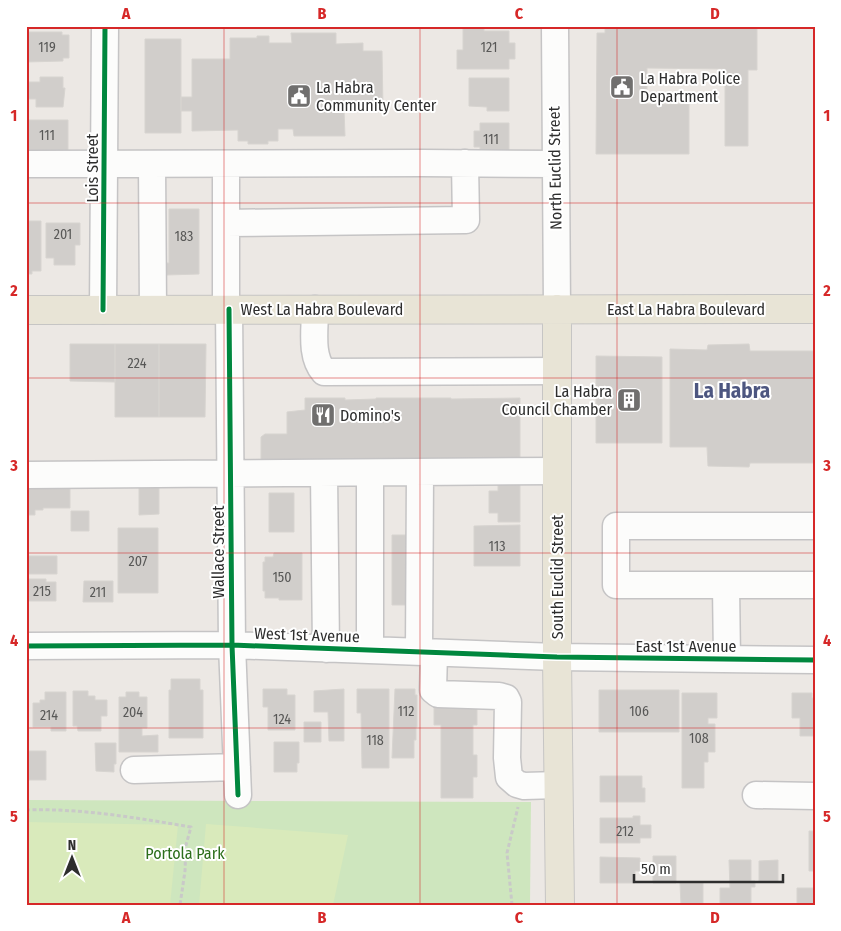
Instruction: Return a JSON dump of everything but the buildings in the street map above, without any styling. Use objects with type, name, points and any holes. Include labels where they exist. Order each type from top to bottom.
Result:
[{"type":"main road","name":"West La Habra Boulevard","points":[[26,310],[557,309]]},
{"type":"main road","name":"East La Habra Boulevard","points":[[557,309],[815,309]]},
{"type":"main road","name":"South Euclid Street","points":[[557,309],[557,657],[560,905]]},
{"type":"street","name":"Lois Street","points":[[103,310],[105,26]]},
{"type":"street","name":"North Euclid Street","points":[[555,26],[557,309]]},
{"type":"street","points":[[226,223],[466,220],[465,163]]},
{"type":"street","points":[[26,164],[555,164]]},
{"type":"street","points":[[152,164],[153,310]]},
{"type":"street","name":"Wallace Street","points":[[226,164],[232,645],[238,795]]},
{"type":"street","points":[[315,310],[315,356],[318,365],[324,372],[557,371]]},
{"type":"street","points":[[26,475],[557,471]]},
{"type":"street","points":[[370,473],[370,650]]},
{"type":"street","points":[[420,473],[427,652],[433,690],[438,694],[499,696],[506,698],[508,702],[507,758],[509,777],[517,784],[524,786],[558,785]]},
{"type":"street","points":[[324,474],[326,649]]},
{"type":"street","points":[[815,526],[616,526],[616,585],[815,585]]},
{"type":"street","points":[[726,586],[727,658]]},
{"type":"street","name":"West 1st Avenue","points":[[26,646],[232,645],[557,657]]},
{"type":"street","name":"East 1st Avenue","points":[[557,657],[815,660]]},
{"type":"street","points":[[134,770],[237,767]]},
{"type":"street","points":[[756,795],[815,796]]},
{"type":"path","points":[[512,905],[507,853],[524,786]]},
{"type":"path","points":[[26,810],[52,809],[90,812],[191,827],[186,846],[185,871],[180,905]]},
{"type":"green space","name":"Portola Park","points":[[26,800],[531,802],[530,905],[26,905]]},
{"type":"green space","points":[[26,822],[178,825],[170,905],[26,905]]},
{"type":"green space","points":[[206,824],[348,835],[333,905],[199,905]]},
{"type":"cycle path","points":[[103,310],[105,26]]},
{"type":"cycle path","points":[[229,309],[232,645],[238,795]]},
{"type":"cycle path","points":[[26,646],[232,645],[557,657],[815,660]]},
{"type":"place","name":"La Habra Police Department","points":[[622,87]]},
{"type":"place","name":"La Habra Community Center","points":[[299,96]]},
{"type":"place","name":"La Habra Council Chamber","points":[[629,400]]},
{"type":"place","name":"Domino's","points":[[323,415]]},
{"type":"district","name":"La Habra","points":[[732,391]]}]
